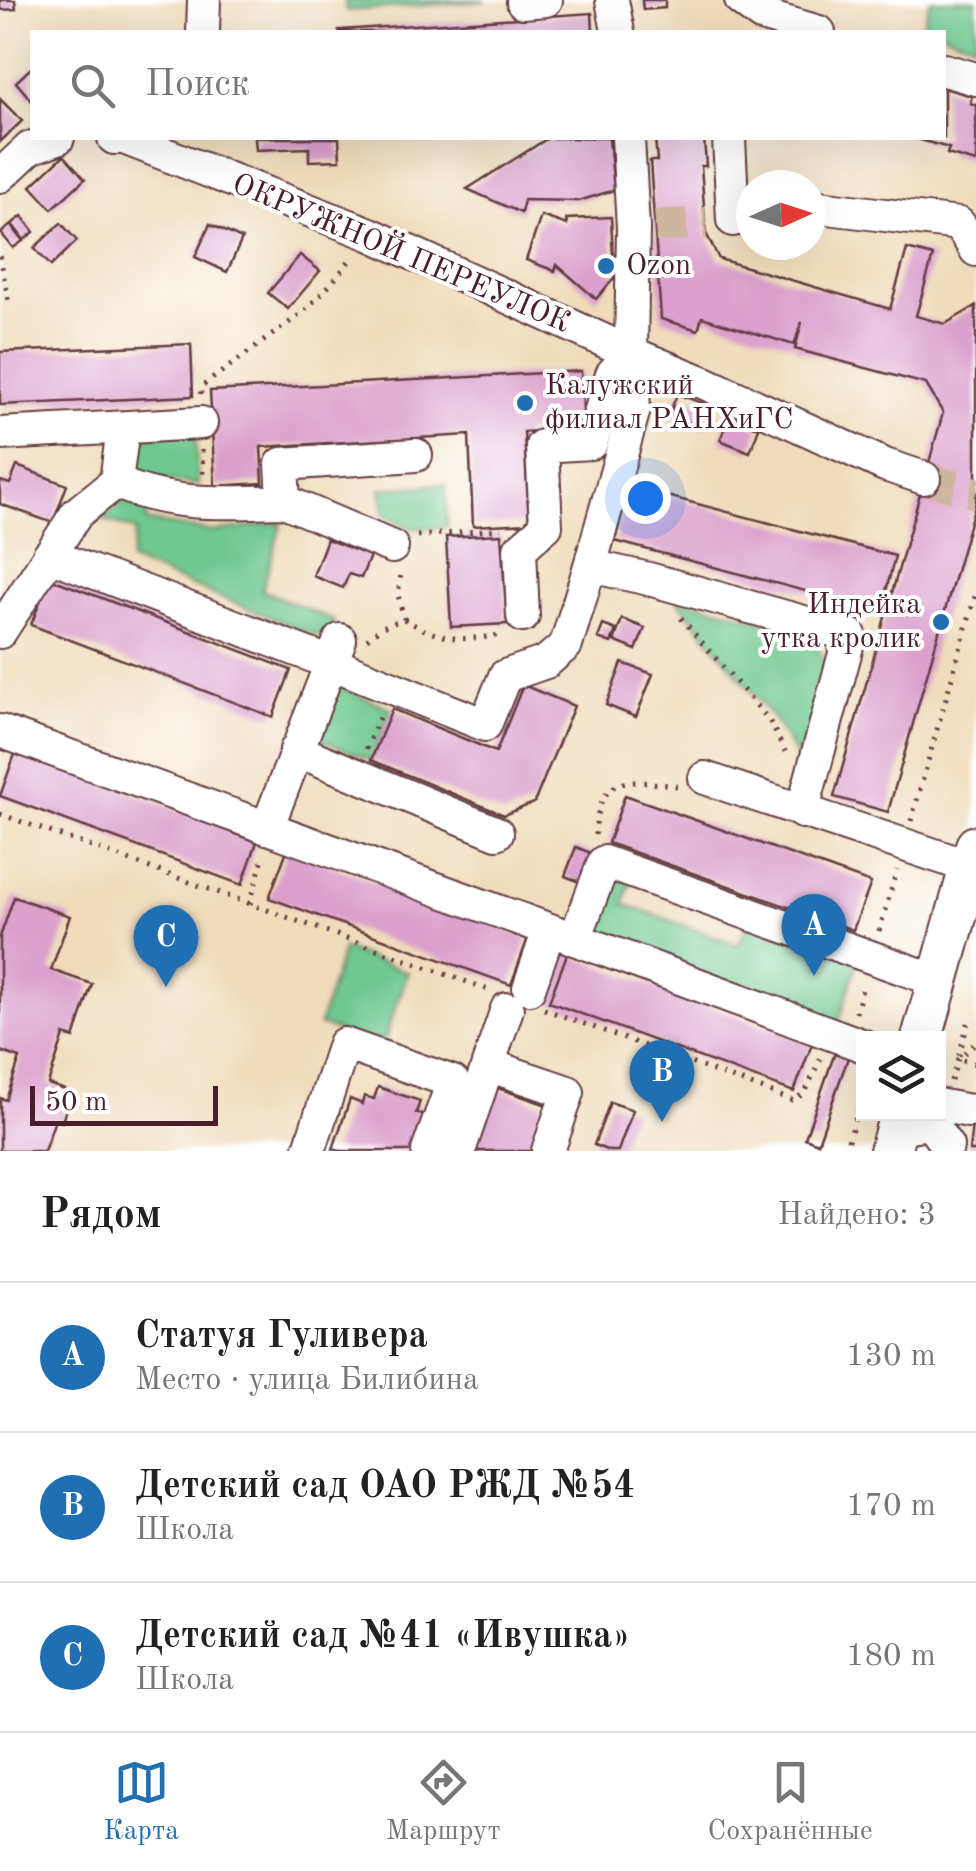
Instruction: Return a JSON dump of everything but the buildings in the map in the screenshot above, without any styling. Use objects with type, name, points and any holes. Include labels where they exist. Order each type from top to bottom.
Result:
[{"type":"main road","points":[[924,1031],[973,857]]},
{"type":"street","points":[[202,30],[204,0]]},
{"type":"street","points":[[612,0],[618,30]]},
{"type":"street","points":[[740,0],[761,15],[811,30]]},
{"type":"street","points":[[946,71],[976,79]]},
{"type":"street","points":[[0,176],[30,148],[52,140]]},
{"type":"street","name":"ОКРУЖНОЙ ПЕРЕУЛОК","points":[[129,140],[370,234],[885,465],[924,478]]},
{"type":"street","points":[[48,555],[336,651],[392,687],[486,725],[505,676],[546,662],[566,645],[634,410],[631,353],[644,227],[628,140]]},
{"type":"street","points":[[729,140],[730,220]]},
{"type":"street","points":[[826,208],[960,224],[976,250]]},
{"type":"street","points":[[523,616],[520,549],[546,526],[542,446],[591,443],[612,374],[631,353]]},
{"type":"street","points":[[0,434],[201,424]]},
{"type":"street","points":[[0,632],[76,513],[116,482],[123,428]]},
{"type":"street","points":[[284,501],[282,464],[416,455]]},
{"type":"street","points":[[116,482],[130,489],[205,504],[284,501],[392,548]]},
{"type":"street","points":[[590,566],[850,635],[805,802]]},
{"type":"street","points":[[268,828],[336,651]]},
{"type":"street","points":[[0,731],[856,1043]]},
{"type":"street","points":[[296,750],[498,832]]},
{"type":"street","points":[[704,778],[805,802],[973,857]]},
{"type":"street","points":[[458,1151],[488,1065],[518,999],[604,862],[938,981]]},
{"type":"street","points":[[309,1151],[344,1044],[453,1082],[428,1151]]},
{"type":"street","points":[[488,1065],[568,1092],[548,1151]]},
{"type":"street","points":[[946,1106],[976,1110]]},
{"type":"street","points":[[895,1131],[930,1123],[947,1146],[946,1151]]},
{"type":"path","points":[[205,504],[201,386],[302,314],[370,234]]},
{"type":"path","points":[[0,256],[8,304]]},
{"type":"path","points":[[523,616],[512,633],[451,638],[428,633],[404,618],[398,595],[402,566],[392,548],[417,536],[438,533],[546,526]]},
{"type":"path","points":[[649,579],[768,720],[805,802]]},
{"type":"path","points":[[336,651],[366,641],[382,627],[404,618]]},
{"type":"path","points":[[355,775],[392,687]]},
{"type":"path","points":[[604,862],[595,838],[597,812],[610,789],[626,781],[682,786],[704,778]]},
{"type":"path","points":[[0,814],[794,1101],[806,1091],[831,1034]]},
{"type":"path","points":[[250,904],[268,846],[268,828]]},
{"type":"path","points":[[968,1023],[958,1059],[976,1064]]},
{"type":"path","points":[[846,1151],[856,1117]]},
{"type":"green space","points":[[345,0],[484,0],[484,1],[346,11]]},
{"type":"green space","points":[[930,0],[976,0],[976,44],[946,35],[946,30],[922,28]]},
{"type":"green space","points":[[195,430],[198,485],[134,476],[134,459],[146,437]]},
{"type":"green space","points":[[446,484],[447,526],[413,529],[384,514],[381,489]]},
{"type":"green space","points":[[122,501],[147,506],[146,521],[215,532],[282,522],[262,590],[334,621],[324,639],[130,561],[136,531],[102,519]]},
{"type":"green space","points":[[675,597],[807,632],[829,667],[804,770],[774,719]]},
{"type":"green space","points":[[337,686],[392,709],[371,760],[317,738]]},
{"type":"green space","points":[[609,873],[631,880],[624,904],[739,945],[748,922],[858,960],[837,1029],[585,935]]},
{"type":"green space","points":[[343,949],[408,972],[382,1047],[319,1025]]},
{"type":"tunnel","points":[[655,226],[706,223]]},
{"type":"tunnel","points":[[924,478],[976,493]]},
{"type":"place","name":"Ozon","points":[[606,266]]},
{"type":"place","name":"Калужский филиал РАНХиГС","points":[[525,403]]},
{"type":"place","name":"Индейка утка кролик","points":[[941,622]]},
{"type":"place","name":"Статуя Гуливера","points":[[814,976]]},
{"type":"place","name":"Детский сад №41 «Ивушка»","points":[[166,987]]},
{"type":"place","name":"Детский сад ОАО РЖД №54","points":[[662,1122]]}]
